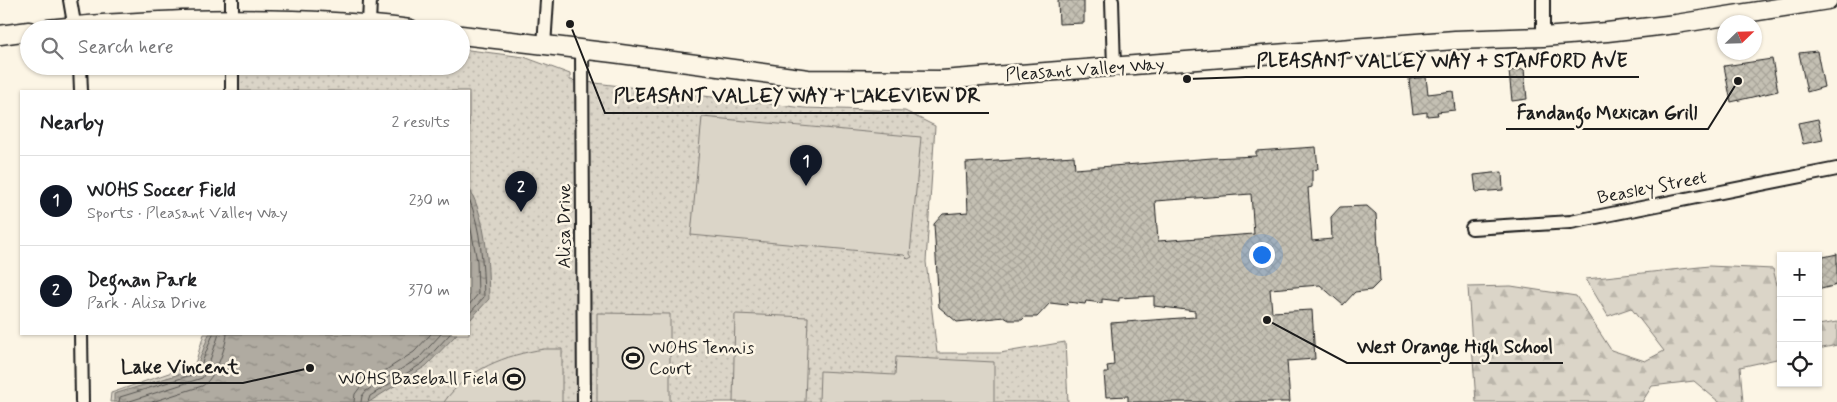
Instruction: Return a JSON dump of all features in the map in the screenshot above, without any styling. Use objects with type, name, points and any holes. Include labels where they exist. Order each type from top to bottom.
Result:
[{"type":"main road","name":"Pleasant Valley Way","points":[[470,36],[808,79],[942,80],[1455,40],[1543,37],[1676,24],[1828,0]]},
{"type":"main road","points":[[300,20],[327,20]]},
{"type":"main road","points":[[0,35],[20,32]]},
{"type":"street","points":[[70,0],[74,20]]},
{"type":"street","points":[[232,0],[232,20]]},
{"type":"street","points":[[369,20],[370,0]]},
{"type":"street","points":[[544,46],[547,0]]},
{"type":"street","points":[[1112,0],[1114,68]]},
{"type":"street","points":[[1543,0],[1543,37]]},
{"type":"street","name":"Alisa Drive","points":[[582,50],[584,402]]},
{"type":"street","points":[[80,75],[81,90]]},
{"type":"street","points":[[232,75],[232,90]]},
{"type":"street","name":"Beasley Street","points":[[1472,228],[1571,222],[1837,169]]},
{"type":"street","points":[[82,335],[82,402]]},
{"type":"green space","points":[[470,50],[524,57],[570,74],[570,80],[804,108],[905,111],[935,126],[926,262],[937,353],[1000,353],[1065,342],[1068,402],[110,402],[111,393],[195,364],[204,335],[470,335],[470,90],[235,90],[233,75],[470,75]]},
{"type":"green space","points":[[702,117],[921,137],[910,254],[912,257],[908,259],[904,255],[691,235]]},
{"type":"green space","points":[[1709,266],[1773,269],[1777,284],[1777,359],[1740,367],[1743,402],[1719,402],[1694,381],[1652,386],[1642,402],[1476,402],[1468,287],[1511,286],[1576,296],[1611,350],[1645,361],[1664,351],[1631,308],[1608,316],[1586,279]]},
{"type":"green space","name":"WOHS Tennis Court","points":[[597,313],[670,314],[670,402],[597,402]]},
{"type":"green space","points":[[735,314],[808,317],[805,402],[733,402]]},
{"type":"green space","points":[[1837,322],[1837,345],[1822,348],[1822,324]]},
{"type":"green space","name":"WOHS Baseball Field","points":[[544,349],[562,349],[562,402],[444,402],[464,381],[488,365],[515,355]]},
{"type":"green space","points":[[896,357],[994,362],[994,402],[819,402],[820,371],[895,375]]},
{"type":"water","points":[[470,190],[480,214],[483,228],[487,256],[489,299],[470,320]]},
{"type":"water","points":[[209,335],[456,335],[426,366],[369,402],[114,402],[114,394],[196,369]]},
{"type":"building","points":[[1058,0],[1084,0],[1084,23],[1059,24]]},
{"type":"building","points":[[1817,51],[1824,87],[1807,92],[1799,53]]},
{"type":"building","points":[[1772,59],[1778,91],[1731,102],[1724,66]]},
{"type":"building","points":[[1524,69],[1527,99],[1512,101],[1509,71]]},
{"type":"building","points":[[1426,77],[1428,94],[1453,91],[1455,110],[1437,112],[1438,115],[1427,116],[1427,112],[1413,114],[1409,79]]},
{"type":"building","points":[[1818,119],[1823,140],[1803,144],[1798,123]]},
{"type":"building","points":[[1316,147],[1318,169],[1312,170],[1312,187],[1308,188],[1312,241],[1332,239],[1331,217],[1340,207],[1367,206],[1376,214],[1380,281],[1371,290],[1355,292],[1343,305],[1320,285],[1270,289],[1272,312],[1312,310],[1315,359],[1287,361],[1290,402],[1128,402],[1128,396],[1106,397],[1104,373],[1108,373],[1107,366],[1114,365],[1111,323],[1195,317],[1195,311],[1154,306],[1154,296],[1119,298],[1119,301],[1102,299],[1102,303],[1086,301],[1085,304],[1068,302],[1067,305],[1050,303],[1037,317],[1025,317],[1022,320],[1009,320],[1004,317],[957,322],[939,307],[934,224],[943,214],[968,212],[966,163],[1074,156],[1075,169],[1256,156],[1256,151]],"holes":[[[1251,194],[1254,234],[1158,241],[1155,201]]]},
{"type":"building","points":[[1502,172],[1503,190],[1476,192],[1474,175]]},
{"type":"building","points":[[1837,254],[1837,285],[1822,289],[1822,257]]},
{"type":"place","name":"PLEASANT VALLEY WAY + LAKEVIEW DR","points":[[570,24]]},
{"type":"place","name":"PLEASANT VALLEY WAY + STANFORD AVE","points":[[1187,79]]},
{"type":"place","name":"Fandango Mexican Grill","points":[[1738,81]]},
{"type":"place","name":"WOHS Soccer Field","points":[[806,186]]},
{"type":"place","name":"Degnan Park","points":[[521,212]]},
{"type":"place","name":"West Orange High School","points":[[1267,320]]},
{"type":"place","name":"WOHS Tennis Court","points":[[633,358]]},
{"type":"place","name":"Lake Vincent","points":[[310,368]]},
{"type":"place","name":"WOHS Baseball Field","points":[[514,379]]}]
